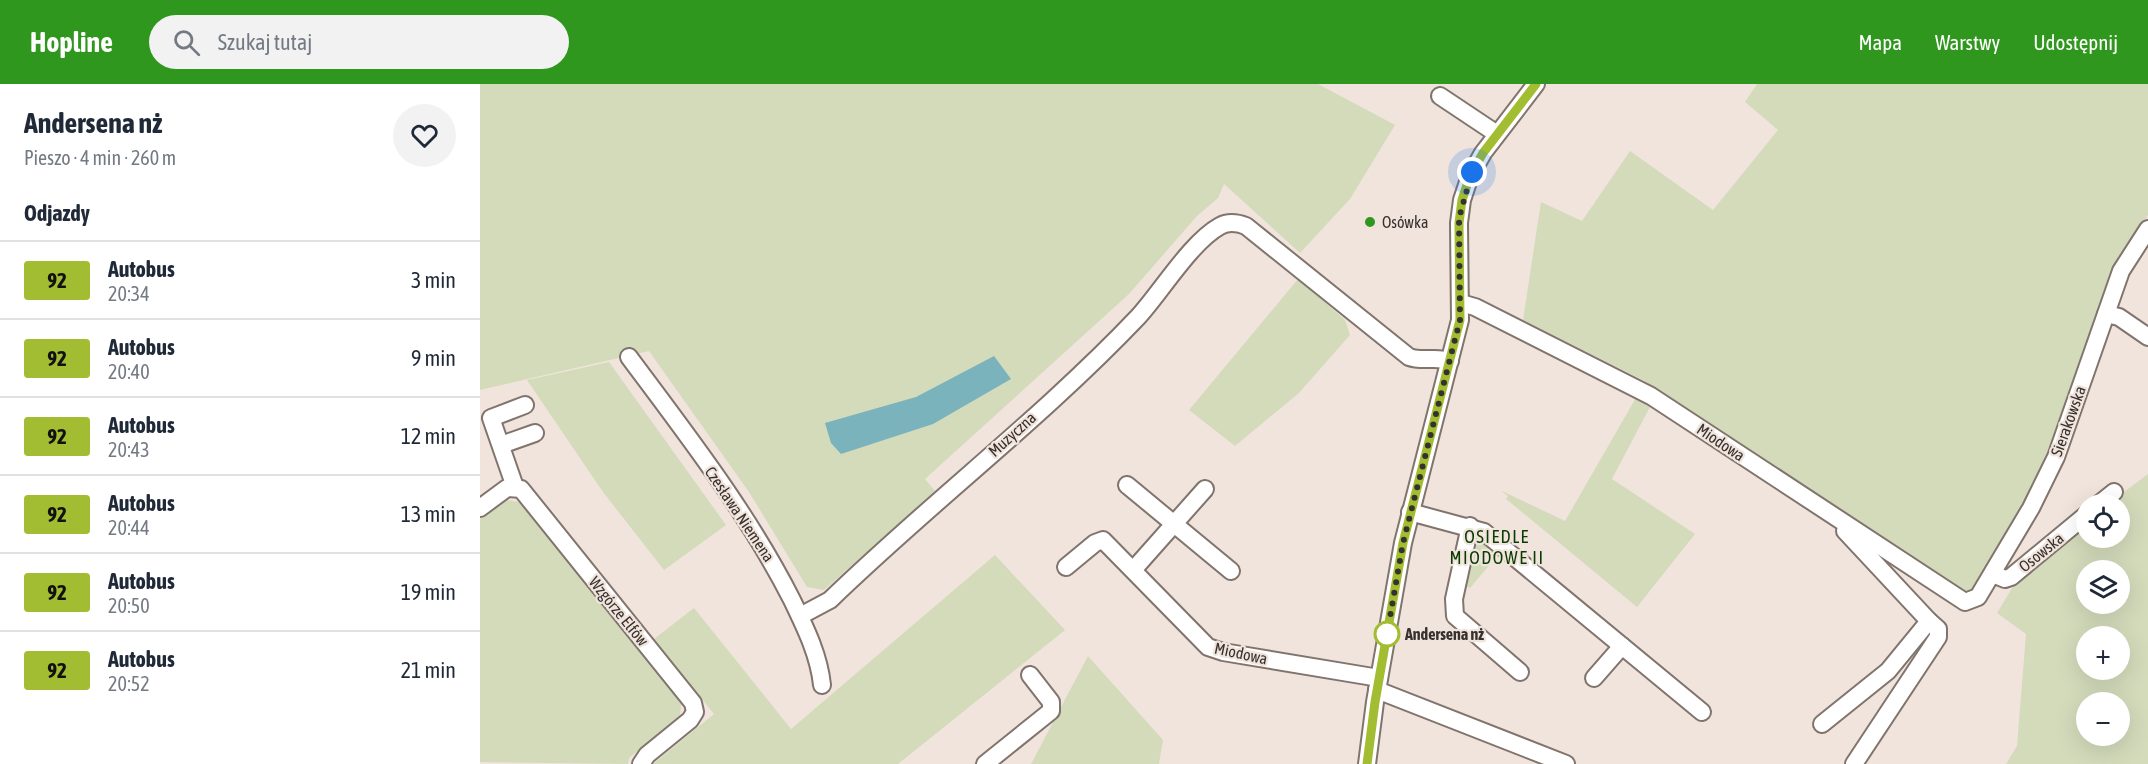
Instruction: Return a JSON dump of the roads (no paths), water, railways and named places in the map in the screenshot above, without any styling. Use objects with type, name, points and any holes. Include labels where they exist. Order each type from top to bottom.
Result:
[{"type":"street","points":[[1367,764],[1382,688],[1410,512],[1460,320],[1461,208],[1472,172],[1497,134],[1536,84]]},
{"type":"street","points":[[1440,96],[1497,134]]},
{"type":"street","name":"Muzyczna","points":[[800,616],[830,600],[1079,374],[1140,315],[1161,286],[1209,234],[1225,224],[1236,223],[1246,226],[1410,357],[1418,360],[1442,358],[1450,360]]},
{"type":"street","name":"Sierakowska","points":[[1969,602],[1978,597],[2031,508],[2056,456],[2121,271],[2148,230]]},
{"type":"street","name":"Miodowa","points":[[1461,303],[1475,307],[1651,396],[1960,602],[1969,602]]},
{"type":"street","points":[[2106,314],[2119,317],[2148,336]]},
{"type":"street","name":"Czesława Niemena","points":[[629,357],[743,515],[772,560],[800,616],[820,667],[822,685]]},
{"type":"street","points":[[480,508],[507,488],[515,487],[491,418],[525,405]]},
{"type":"street","points":[[501,445],[536,432]]},
{"type":"street","points":[[1127,485],[1230,572]]},
{"type":"street","name":"Wzgórze Elfów","points":[[515,487],[521,489],[693,703],[694,712],[690,720],[647,755],[641,764]]},
{"type":"street","points":[[1134,569],[1205,489]]},
{"type":"street","points":[[1410,512],[1470,526],[1484,532],[1702,712]]},
{"type":"street","points":[[1830,515],[1938,629],[1938,637],[1854,764]]},
{"type":"street","name":"Osowska","points":[[1993,574],[2005,579],[2011,577],[2076,523]]},
{"type":"street","points":[[1470,526],[1454,599],[1455,616],[1520,672]]},
{"type":"street","name":"Miodowa","points":[[1066,567],[1095,543],[1103,540],[1134,569],[1208,647],[1382,688],[1566,764]]},
{"type":"street","points":[[1822,724],[1860,686],[1888,671],[1929,621]]},
{"type":"street","points":[[1594,678],[1622,646]]},
{"type":"street","points":[[985,764],[1051,711],[1051,702],[1030,675]]},
{"type":"water","points":[[994,356],[1011,379],[933,424],[841,454],[831,443],[825,423],[916,397]]},
{"type":"place","name":"Osówka","points":[[1370,222]]},
{"type":"place","name":"Andersena nż","points":[[1387,634]]},
{"type":"district","name":"OSIEDLE MIODOWE II","points":[[1497,547]]}]
